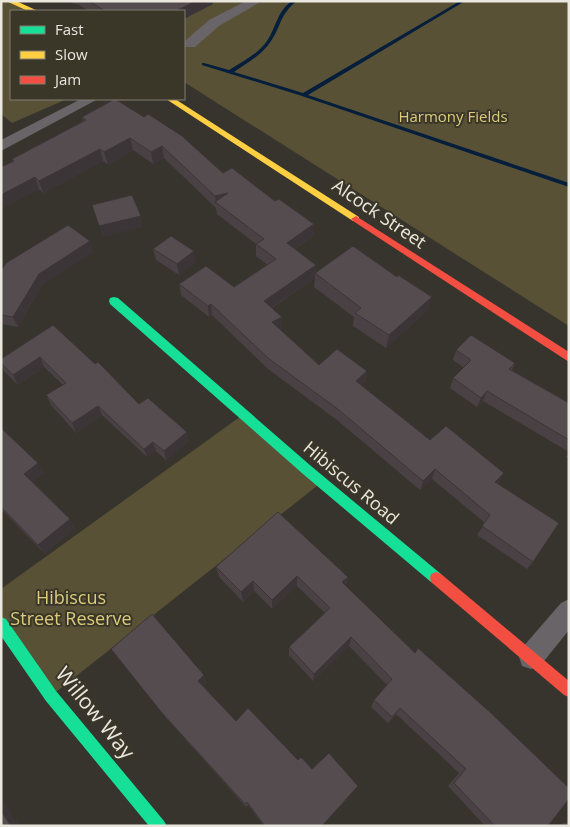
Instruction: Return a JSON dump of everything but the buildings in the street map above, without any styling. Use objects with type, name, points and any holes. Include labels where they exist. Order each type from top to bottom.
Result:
[{"type":"street","points":[[9,1],[32,10]]},
{"type":"street","points":[[190,44],[214,23],[256,1]]},
{"type":"street","points":[[1,146],[89,100]]},
{"type":"street","name":"Alcock Street","points":[[172,100],[569,358]]},
{"type":"street","name":"Hibiscus Road","points":[[114,301],[307,470],[569,690]]},
{"type":"street","points":[[531,657],[569,611]]},
{"type":"street","name":"Willow Way","points":[[1,624],[51,696],[159,826]]},
{"type":"green space","points":[[1,1],[20,5],[28,10],[10,10],[10,100],[65,100],[12,123],[1,114]]},
{"type":"green space","name":"Harmony Fields","points":[[135,1],[569,1],[569,326],[185,83],[185,10],[115,10]]},
{"type":"green space","name":"Hibiscus Street Reserve","points":[[244,414],[322,482],[51,696],[1,624],[1,589]]},
{"type":"waterway","points":[[230,72],[262,50],[273,35],[285,9],[295,1]]},
{"type":"waterway","points":[[304,95],[463,1]]},
{"type":"waterway","points":[[204,64],[304,95]]},
{"type":"waterway","points":[[304,95],[569,185]]},
{"type":"traffic: fast","points":[[114,301],[307,470],[436,578]]},
{"type":"traffic: fast","points":[[1,624],[51,696],[159,826]]},
{"type":"traffic: slow","points":[[9,1],[32,10]]},
{"type":"traffic: slow","points":[[172,100],[356,219]]},
{"type":"traffic: jam","points":[[356,219],[569,358]]},
{"type":"traffic: jam","points":[[436,578],[569,690]]}]
